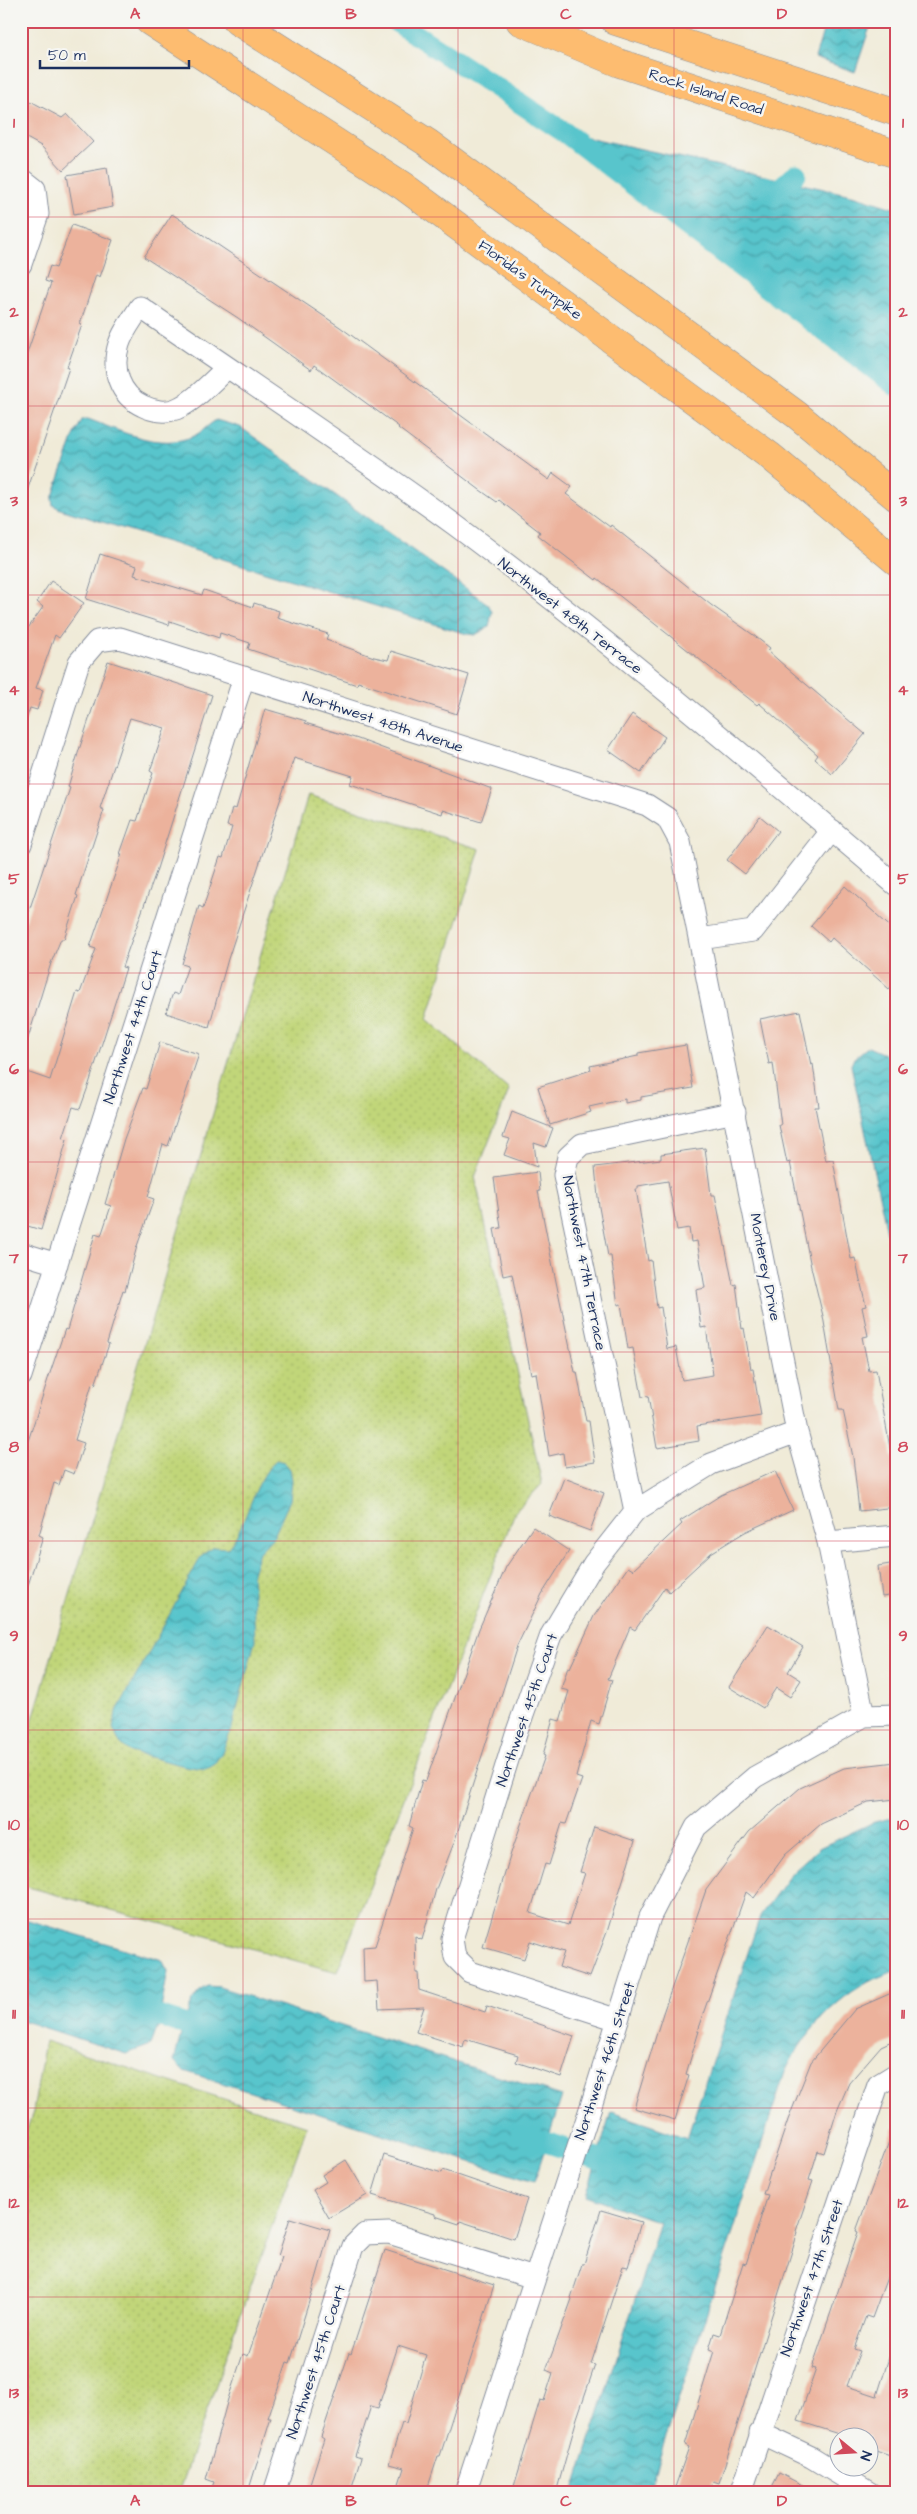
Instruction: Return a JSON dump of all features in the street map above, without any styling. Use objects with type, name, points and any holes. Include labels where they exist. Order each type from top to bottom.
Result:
[{"type":"main road","name":"Florida's Turnpike","points":[[149,21],[402,186],[770,456],[896,561]]},
{"type":"main road","points":[[236,21],[428,143],[797,415],[896,497]]},
{"type":"main road","name":"Rock Island Road","points":[[520,21],[619,63],[896,154]]},
{"type":"main road","points":[[615,21],[896,112]]},
{"type":"street","points":[[21,264],[38,214],[28,183]]},
{"type":"street","name":"Northwest 48th Terrace","points":[[227,368],[175,410],[152,410],[130,398],[122,388],[116,358],[119,343],[140,307],[454,525],[707,724],[896,885]]},
{"type":"street","name":"Northwest 48th Avenue","points":[[21,844],[79,662],[97,641],[120,638],[647,805],[667,818]]},
{"type":"street","name":"Northwest 44th Court","points":[[21,1376],[244,677]]},
{"type":"street","name":"Monterey Drive","points":[[667,818],[680,842],[797,1432],[828,1542],[864,1716]]},
{"type":"street","points":[[700,939],[752,931],[832,830]]},
{"type":"street","name":"Northwest 47th Terrace","points":[[635,1511],[564,1175],[568,1157],[582,1144],[735,1112]]},
{"type":"street","points":[[21,1253],[57,1264]]},
{"type":"street","name":"Northwest 45th Court","points":[[618,2020],[470,1972],[455,1957],[452,1939],[516,1734],[552,1635],[594,1563],[635,1511],[711,1464],[797,1432]]},
{"type":"street","points":[[828,1542],[896,1536]]},
{"type":"street","points":[[864,1716],[896,1715]]},
{"type":"street","name":"Northwest 46th Street","points":[[465,2493],[591,2106],[650,1917],[696,1827],[755,1777],[864,1716]]},
{"type":"street","name":"Northwest 47th Street","points":[[741,2493],[878,2085],[896,2074]]},
{"type":"street","name":"Northwest 45th Court","points":[[274,2493],[354,2246],[365,2234],[388,2233],[534,2278]]},
{"type":"street","points":[[760,2433],[811,2457],[870,2493]]},
{"type":"green space","points":[[308,795],[480,849],[427,1019],[509,1090],[475,1177],[542,1484],[515,1512],[337,1972],[21,1885],[21,1759]]},
{"type":"green space","points":[[45,2041],[307,2126],[178,2493],[21,2493],[21,2146],[33,2112]]},
{"type":"water","points":[[826,21],[872,21],[855,72],[815,58]]},
{"type":"water","points":[[564,132],[856,196],[896,209],[896,386]]},
{"type":"water","points":[[88,419],[140,438],[167,441],[181,440],[194,436],[216,420],[240,427],[488,604],[492,612],[489,627],[475,635],[467,634],[60,509],[53,505],[52,499],[74,436],[82,420]]},
{"type":"water","points":[[868,1047],[884,1054],[896,1067],[896,1274],[851,1065],[854,1058]]},
{"type":"water","points":[[276,1460],[284,1462],[290,1469],[292,1480],[290,1500],[274,1536],[259,1552],[252,1573],[255,1641],[231,1731],[221,1754],[214,1764],[205,1769],[130,1752],[119,1742],[113,1728],[116,1713],[202,1555],[213,1547],[228,1548],[241,1527],[261,1481]]},
{"type":"water","points":[[896,1817],[896,1971],[861,1986],[830,2010],[805,2039],[785,2072],[648,2493],[573,2493],[660,2222],[586,2196],[611,2112],[687,2138],[760,1916],[793,1871],[819,1848],[874,1822]]},
{"type":"water","points":[[21,1918],[162,1960],[168,1971],[158,2026],[151,2045],[126,2054],[21,2020]]},
{"type":"water","points":[[208,1986],[219,1987],[562,2096],[534,2182],[184,2071],[174,2061],[182,2030],[195,1997]]},
{"type":"building","points":[[21,96],[62,118],[67,114],[93,142],[63,170],[41,146],[21,135]]},
{"type":"building","points":[[107,168],[113,207],[74,214],[67,175]]},
{"type":"building","points":[[172,214],[340,327],[549,480],[553,473],[572,487],[566,494],[610,527],[611,525],[711,605],[770,648],[768,651],[865,734],[832,774],[815,759],[818,755],[759,703],[757,705],[597,578],[596,580],[538,535],[540,532],[499,500],[497,502],[480,490],[399,427],[314,365],[311,370],[238,318],[144,257]]},
{"type":"building","points":[[72,225],[113,240],[100,277],[96,275],[80,324],[82,325],[67,367],[69,368],[25,497],[21,496],[21,371],[51,283],[45,281],[50,266],[56,268]]},
{"type":"building","points":[[100,554],[137,566],[134,575],[202,595],[204,590],[253,607],[254,603],[279,611],[277,618],[328,634],[326,640],[374,657],[388,660],[391,651],[469,675],[457,714],[358,682],[357,685],[248,649],[250,643],[220,633],[219,638],[170,621],[169,625],[86,599]]},
{"type":"building","points":[[51,581],[84,603],[59,638],[55,635],[36,688],[43,690],[37,710],[30,708],[24,725],[21,724],[21,638],[43,607],[37,602]]},
{"type":"building","points":[[108,661],[212,695],[155,875],[122,967],[126,968],[89,1084],[80,1109],[73,1107],[63,1138],[67,1139],[41,1230],[21,1224],[21,1070],[50,1080],[77,992],[80,993],[96,949],[90,947],[122,854],[120,854],[132,820],[137,821],[153,773],[150,771],[165,728],[130,718],[100,808],[104,810],[76,895],[78,896],[64,939],[61,939],[51,963],[25,1048],[21,1047],[21,935],[70,788],[68,787],[79,750]]},
{"type":"building","points":[[265,709],[358,739],[492,789],[481,822],[443,810],[442,814],[350,784],[353,776],[294,758],[228,959],[209,1027],[166,1013],[173,993],[178,995],[188,966],[182,964],[199,906],[203,908],[220,857],[223,858],[232,827],[227,826],[232,808],[236,809]]},
{"type":"building","points":[[632,714],[665,737],[641,773],[608,750]]},
{"type":"building","points":[[760,816],[778,831],[745,874],[727,860]]},
{"type":"building","points":[[845,886],[896,932],[896,981],[889,989],[832,938],[829,942],[811,926]]},
{"type":"building","points":[[800,1011],[811,1065],[813,1064],[819,1107],[815,1107],[826,1161],[833,1160],[851,1259],[855,1258],[866,1306],[862,1307],[868,1336],[862,1337],[869,1371],[876,1370],[892,1459],[896,1459],[896,1507],[859,1511],[853,1457],[843,1410],[839,1410],[823,1316],[790,1162],[787,1163],[779,1125],[781,1125],[773,1063],[769,1064],[760,1019]]},
{"type":"building","points":[[160,1042],[199,1054],[168,1146],[163,1144],[148,1197],[154,1199],[137,1246],[125,1291],[123,1290],[107,1343],[109,1344],[95,1385],[92,1384],[75,1440],[84,1443],[74,1474],[64,1470],[59,1485],[54,1483],[39,1535],[43,1537],[25,1595],[21,1595],[21,1463],[65,1329],[67,1330],[95,1234],[101,1236],[111,1206],[105,1204],[124,1139],[143,1088],[146,1089]]},
{"type":"building","points":[[686,1045],[693,1088],[641,1097],[641,1100],[625,1103],[625,1099],[589,1107],[591,1112],[550,1125],[538,1087],[591,1070],[590,1066],[638,1056],[638,1053]]},
{"type":"building","points":[[512,1112],[553,1128],[546,1147],[534,1143],[537,1167],[504,1155],[510,1139],[503,1137]]},
{"type":"building","points":[[705,1148],[711,1195],[715,1195],[733,1285],[736,1284],[742,1329],[744,1328],[761,1416],[697,1426],[699,1441],[657,1448],[648,1396],[642,1397],[633,1348],[628,1349],[621,1304],[618,1305],[611,1256],[608,1256],[599,1207],[595,1167],[661,1159],[661,1154]],"holes":[[[668,1181],[677,1230],[689,1228],[691,1242],[697,1241],[705,1288],[696,1290],[701,1328],[706,1327],[713,1375],[682,1380],[676,1347],[667,1349],[661,1307],[657,1308],[651,1260],[648,1261],[636,1189],[638,1189],[638,1186]]]},
{"type":"building","points":[[538,1172],[540,1191],[538,1191],[575,1372],[577,1372],[586,1421],[589,1421],[595,1462],[565,1467],[563,1453],[549,1456],[536,1373],[531,1374],[512,1274],[503,1276],[494,1229],[501,1228],[494,1178]]},
{"type":"building","points":[[775,1471],[793,1510],[745,1532],[711,1553],[669,1592],[665,1587],[635,1630],[630,1627],[608,1679],[612,1680],[599,1724],[591,1721],[576,1777],[582,1779],[566,1824],[562,1823],[549,1865],[545,1864],[530,1913],[568,1925],[585,1873],[580,1872],[594,1827],[635,1841],[607,1932],[590,1977],[559,1967],[564,1952],[530,1941],[524,1959],[483,1947],[511,1853],[545,1756],[543,1755],[553,1719],[560,1721],[569,1691],[561,1689],[568,1667],[570,1668],[594,1616],[628,1567],[633,1570],[682,1524],[680,1521],[721,1495]]},
{"type":"building","points":[[564,1478],[604,1493],[590,1531],[549,1516]]},
{"type":"building","points":[[533,1527],[569,1551],[542,1594],[517,1646],[455,1840],[436,1889],[422,1940],[415,1937],[416,1973],[418,1973],[419,1990],[485,2012],[487,2006],[574,2036],[561,2077],[516,2062],[518,2055],[465,2039],[463,2047],[416,2032],[424,2007],[379,2009],[377,1981],[364,1982],[363,1947],[375,1946],[413,1828],[409,1826],[422,1780],[426,1781],[479,1629],[506,1567]]},
{"type":"building","points":[[896,1563],[896,1595],[882,1597],[878,1566]]},
{"type":"building","points":[[768,1625],[803,1647],[788,1672],[801,1680],[790,1697],[776,1688],[763,1708],[729,1687]]},
{"type":"building","points":[[896,1762],[896,1799],[868,1802],[821,1824],[785,1855],[754,1898],[746,1892],[697,2031],[699,2031],[686,2074],[689,2075],[675,2120],[634,2108],[663,2013],[706,1890],[749,1832],[800,1788],[844,1768]]},
{"type":"building","points":[[896,1991],[896,2039],[881,2046],[849,2083],[837,2111],[824,2153],[818,2151],[809,2180],[813,2181],[796,2231],[798,2232],[719,2483],[713,2481],[709,2493],[673,2493],[689,2447],[685,2445],[714,2351],[709,2349],[714,2333],[720,2335],[743,2263],[746,2264],[768,2195],[763,2194],[788,2120],[811,2062],[855,2009]]},
{"type":"building","points":[[894,2128],[896,2129],[896,2253],[872,2318],[866,2316],[854,2349],[860,2351],[847,2386],[877,2396],[892,2348],[896,2348],[896,2458],[880,2452],[880,2426],[830,2426],[830,2431],[798,2421],[816,2369],[812,2368],[858,2232],[856,2231]]},
{"type":"building","points":[[384,2155],[442,2173],[443,2170],[527,2199],[514,2239],[460,2221],[459,2224],[435,2216],[435,2214],[372,2195]]},
{"type":"building","points":[[346,2160],[367,2195],[329,2218],[313,2190],[326,2182],[322,2175]]},
{"type":"building","points":[[601,2210],[641,2222],[628,2267],[623,2266],[591,2364],[595,2365],[577,2418],[556,2493],[512,2493],[540,2400],[544,2401],[553,2373],[546,2370],[572,2299]]},
{"type":"building","points":[[290,2218],[330,2230],[316,2279],[290,2363],[287,2362],[268,2418],[271,2418],[249,2489],[243,2487],[241,2493],[210,2493],[214,2482],[206,2479],[228,2399],[243,2354],[248,2356],[282,2257],[278,2256]]},
{"type":"building","points":[[385,2250],[494,2285],[440,2456],[438,2456],[426,2493],[396,2493],[404,2468],[389,2464],[402,2423],[406,2424],[426,2355],[398,2346],[378,2408],[371,2406],[355,2456],[361,2458],[350,2493],[307,2493],[324,2439],[321,2437],[349,2353],[351,2354]]},
{"type":"building","points":[[779,2473],[818,2493],[769,2493]]},
{"type":"waterway","points":[[395,21],[564,132],[896,386]]},
{"type":"waterway","points":[[763,186],[778,190],[796,174]]},
{"type":"waterway","points":[[133,2008],[212,2033]]},
{"type":"waterway","points":[[521,2134],[625,2168]]}]
